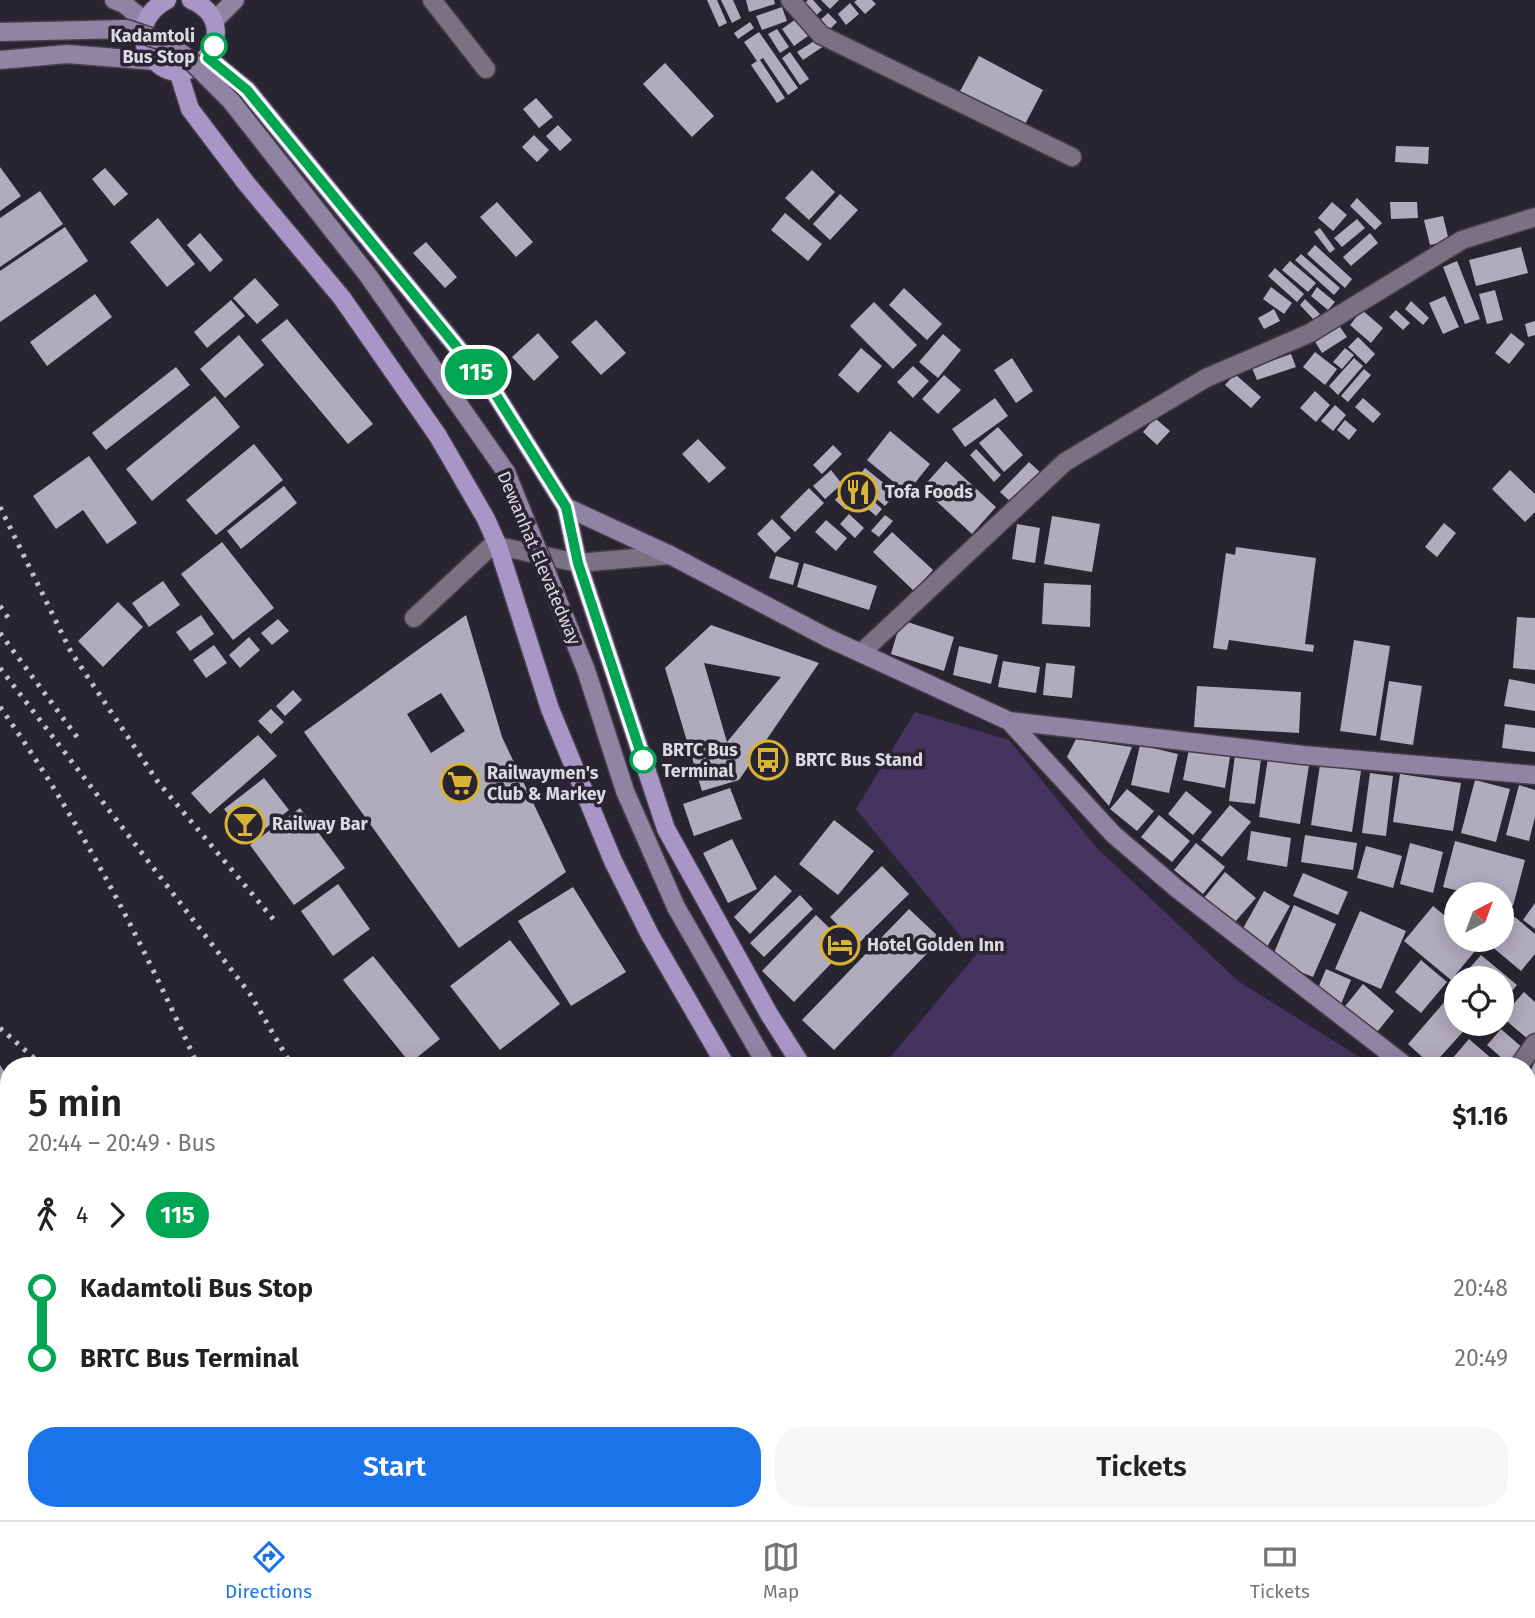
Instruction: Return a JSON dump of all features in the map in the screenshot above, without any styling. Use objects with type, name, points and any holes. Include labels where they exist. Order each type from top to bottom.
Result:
[{"type":"main road","points":[[114,0],[124,4],[156,5],[143,35],[146,50],[155,61]]},
{"type":"main road","points":[[0,60],[67,54],[155,61],[178,71],[189,70],[208,58],[216,34],[214,21],[202,6],[191,0]]},
{"type":"main road","points":[[214,21],[235,0]]},
{"type":"main road","name":"Dewanhat Elevatedway","points":[[0,32],[127,29],[169,43],[231,101],[367,274],[506,472],[586,670],[630,803],[676,907],[762,1057]]},
{"type":"main road","points":[[208,58],[247,90],[496,395],[566,507],[578,563],[666,829],[769,1014],[796,1057]]},
{"type":"main road","points":[[178,71],[190,109],[246,183],[342,298],[438,436],[498,546],[550,709],[614,861],[650,935],[721,1057]]},
{"type":"main road","points":[[566,507],[670,555],[861,653],[1009,721],[1303,755],[1535,775]]},
{"type":"main road","points":[[1009,721],[1113,834],[1176,888],[1394,1057]]},
{"type":"street","points":[[432,0],[486,69]]},
{"type":"street","points":[[790,0],[821,35],[1072,158]]},
{"type":"street","points":[[861,653],[1065,462],[1206,378],[1310,333],[1462,240],[1535,217]]},
{"type":"street","points":[[414,618],[489,548],[498,546],[578,563],[670,555]]},
{"type":"street","points":[[1525,1057],[1535,1042]]},
{"type":"shaded area","points":[[915,712],[1009,740],[1096,847],[1238,981],[1360,1057],[891,1057],[976,955],[856,809]]},
{"type":"building","points":[[707,0],[717,0],[727,23],[719,27]]},
{"type":"building","points":[[721,0],[733,0],[741,18],[732,23]]},
{"type":"building","points":[[746,0],[774,0],[775,4],[749,12]]},
{"type":"building","points":[[808,0],[813,0],[822,10],[812,19],[801,7]]},
{"type":"building","points":[[821,0],[839,0],[830,9]]},
{"type":"building","points":[[872,0],[876,4],[865,14],[854,2]]},
{"type":"building","points":[[850,3],[859,14],[846,25],[838,14]]},
{"type":"building","points":[[782,7],[787,21],[762,30],[756,16]]},
{"type":"building","points":[[828,13],[837,22],[827,32],[817,23]]},
{"type":"building","points":[[796,19],[808,36],[794,46],[782,29]]},
{"type":"building","points":[[750,22],[754,28],[738,39],[734,33]]},
{"type":"building","points":[[777,29],[789,47],[780,53],[768,34]]},
{"type":"building","points":[[759,32],[798,88],[788,95],[763,58],[760,60],[785,98],[777,103],[751,65],[757,61],[744,42]]},
{"type":"building","points":[[819,38],[824,46],[803,60],[797,52]]},
{"type":"building","points":[[790,52],[809,79],[800,85],[782,58]]},
{"type":"building","points":[[979,56],[1043,90],[1024,126],[959,93]]},
{"type":"building","points":[[665,63],[714,116],[692,137],[643,84]]},
{"type":"building","points":[[536,98],[553,117],[539,128],[523,109]]},
{"type":"building","points":[[558,125],[572,140],[560,151],[546,136]]},
{"type":"building","points":[[534,135],[549,150],[537,162],[522,147]]},
{"type":"building","points":[[1396,146],[1429,147],[1428,164],[1395,162]]},
{"type":"building","points":[[0,167],[21,196],[0,211]]},
{"type":"building","points":[[105,168],[128,194],[114,206],[92,179]]},
{"type":"building","points":[[812,170],[835,192],[809,220],[785,198]]},
{"type":"building","points":[[40,191],[63,224],[0,267],[0,218]]},
{"type":"building","points":[[840,194],[858,210],[830,240],[813,224]]},
{"type":"building","points":[[1357,198],[1382,223],[1375,230],[1350,206]]},
{"type":"building","points":[[497,202],[533,242],[516,257],[480,217]]},
{"type":"building","points":[[1332,202],[1347,215],[1333,231],[1318,218]]},
{"type":"building","points":[[1390,202],[1417,202],[1418,218],[1391,219]]},
{"type":"building","points":[[785,213],[822,244],[808,261],[771,230]]},
{"type":"building","points":[[1443,216],[1449,241],[1430,245],[1424,220]]},
{"type":"building","points":[[158,218],[195,264],[167,287],[130,242]]},
{"type":"building","points":[[1357,219],[1365,228],[1342,247],[1334,238]]},
{"type":"building","points":[[65,227],[88,261],[0,322],[0,271]]},
{"type":"building","points":[[1320,228],[1335,249],[1330,253],[1314,232]]},
{"type":"building","points":[[200,233],[223,260],[210,272],[187,245]]},
{"type":"building","points":[[1370,233],[1378,243],[1351,266],[1343,257]]},
{"type":"building","points":[[426,242],[457,277],[445,288],[413,253]]},
{"type":"building","points":[[1315,245],[1352,279],[1345,288],[1307,254]]},
{"type":"building","points":[[1521,247],[1528,273],[1476,286],[1469,260]]},
{"type":"building","points":[[1301,254],[1340,288],[1334,295],[1295,260]]},
{"type":"building","points":[[1290,261],[1316,283],[1308,292],[1282,270]]},
{"type":"building","points":[[1457,261],[1480,319],[1465,324],[1443,267]]},
{"type":"building","points":[[1275,268],[1304,294],[1297,302],[1268,276]]},
{"type":"building","points":[[255,278],[279,305],[257,324],[233,298]]},
{"type":"building","points":[[1271,287],[1292,303],[1284,314],[1263,299]]},
{"type":"building","points":[[1317,287],[1335,302],[1328,310],[1311,296]]},
{"type":"building","points":[[904,288],[942,324],[927,340],[889,305]]},
{"type":"building","points":[[1495,290],[1503,320],[1487,324],[1479,294]]},
{"type":"building","points":[[95,294],[112,317],[47,366],[30,342]]},
{"type":"building","points":[[1445,296],[1459,327],[1443,334],[1429,303]]},
{"type":"building","points":[[1305,299],[1320,314],[1314,320],[1300,305]]},
{"type":"building","points":[[231,300],[245,316],[207,348],[194,332]]},
{"type":"building","points":[[1411,301],[1429,318],[1423,325],[1405,309]]},
{"type":"building","points":[[874,302],[917,345],[893,369],[850,326]]},
{"type":"building","points":[[1274,309],[1280,321],[1264,329],[1258,318]]},
{"type":"building","points":[[1362,310],[1383,328],[1371,343],[1350,325]]},
{"type":"building","points":[[1396,310],[1410,323],[1403,330],[1389,317]]},
{"type":"building","points":[[287,319],[373,424],[348,444],[261,340]]},
{"type":"building","points":[[596,320],[626,353],[601,375],[571,342]]},
{"type":"building","points":[[1535,321],[1535,335],[1528,337],[1525,324]]},
{"type":"building","points":[[1338,324],[1347,337],[1322,353],[1314,340]]},
{"type":"building","points":[[538,333],[559,357],[534,381],[512,357]]},
{"type":"building","points":[[1511,333],[1525,344],[1509,364],[1495,353]]},
{"type":"building","points":[[943,334],[961,350],[938,378],[919,362]]},
{"type":"building","points":[[239,335],[264,365],[225,398],[200,369]]},
{"type":"building","points":[[1358,337],[1375,354],[1366,364],[1348,347]]},
{"type":"building","points":[[861,348],[882,366],[858,393],[838,375]]},
{"type":"building","points":[[1345,348],[1354,355],[1342,369],[1333,362]]},
{"type":"building","points":[[1315,352],[1337,369],[1325,385],[1303,367]]},
{"type":"building","points":[[1291,354],[1296,367],[1257,380],[1252,368]]},
{"type":"building","points":[[1012,358],[1033,391],[1016,403],[994,370]]},
{"type":"building","points":[[1354,358],[1363,366],[1338,395],[1329,386]]},
{"type":"building","points":[[913,366],[929,381],[913,398],[897,382]]},
{"type":"building","points":[[176,367],[190,385],[106,450],[92,433]]},
{"type":"building","points":[[1364,369],[1371,375],[1348,402],[1341,396]]},
{"type":"building","points":[[1235,374],[1261,397],[1251,408],[1225,385]]},
{"type":"building","points":[[944,375],[961,390],[938,414],[922,399]]},
{"type":"building","points":[[1315,391],[1330,405],[1316,422],[1300,408]]},
{"type":"building","points":[[215,396],[240,427],[152,501],[126,469]]},
{"type":"building","points":[[995,398],[1008,416],[965,447],[952,429]]},
{"type":"building","points":[[1363,398],[1381,414],[1373,423],[1355,407]]},
{"type":"building","points":[[1335,405],[1346,415],[1333,431],[1321,421]]},
{"type":"building","points":[[1155,418],[1170,431],[1157,445],[1143,432]]},
{"type":"building","points":[[1345,420],[1357,430],[1349,440],[1337,430]]},
{"type":"building","points":[[998,427],[1023,455],[1004,472],[979,443]]},
{"type":"building","points":[[890,431],[930,464],[907,493],[867,460]]},
{"type":"building","points":[[698,439],[726,468],[709,483],[682,454]]},
{"type":"building","points":[[254,444],[283,480],[216,535],[186,500]]},
{"type":"building","points":[[833,445],[842,454],[822,474],[813,465]]},
{"type":"building","points":[[976,449],[1001,475],[994,482],[970,455]]},
{"type":"building","points":[[89,456],[137,523],[107,544],[83,510],[56,529],[33,496]]},
{"type":"building","points":[[946,461],[996,507],[972,534],[922,488]]},
{"type":"building","points":[[1029,462],[1042,474],[1013,504],[1000,492]]},
{"type":"building","points":[[865,468],[896,493],[885,506],[855,481]]},
{"type":"building","points":[[831,470],[842,484],[825,499],[813,486]]},
{"type":"building","points":[[1510,470],[1535,494],[1535,512],[1525,522],[1492,489]]},
{"type":"building","points":[[284,486],[297,503],[241,549],[227,531]]},
{"type":"building","points":[[809,488],[824,503],[795,532],[780,517]]},
{"type":"building","points":[[840,494],[851,504],[846,510],[835,500]]},
{"type":"building","points":[[867,495],[882,509],[876,516],[861,503]]},
{"type":"building","points":[[849,514],[864,528],[855,538],[840,524]]},
{"type":"building","points":[[885,515],[893,521],[879,537],[871,531]]},
{"type":"building","points":[[1052,516],[1100,524],[1092,572],[1044,564]]},
{"type":"building","points":[[772,519],[791,538],[775,553],[757,534]]},
{"type":"building","points":[[826,520],[847,538],[836,551],[815,532]]},
{"type":"building","points":[[1444,523],[1456,533],[1437,557],[1425,547]]},
{"type":"building","points":[[1017,524],[1040,528],[1035,563],[1012,559]]},
{"type":"building","points":[[892,532],[933,570],[914,591],[873,552]]},
{"type":"building","points":[[222,542],[274,608],[233,640],[181,574]]},
{"type":"building","points":[[1236,547],[1316,558],[1305,644],[1314,645],[1313,652],[1229,640],[1227,650],[1213,648],[1226,553],[1235,555]]},
{"type":"building","points":[[776,556],[799,563],[793,585],[769,578]]},
{"type":"building","points":[[804,563],[877,586],[869,610],[797,587]]},
{"type":"building","points":[[163,581],[180,605],[149,627],[132,603]]},
{"type":"building","points":[[1044,583],[1091,585],[1090,627],[1042,624]]},
{"type":"building","points":[[118,602],[143,627],[103,667],[78,641]]},
{"type":"building","points":[[201,615],[214,634],[190,651],[176,632]]},
{"type":"building","points":[[466,615],[502,737],[566,872],[459,948],[304,732]],"holes":[[[441,693],[465,731],[431,753],[407,714]]]},
{"type":"building","points":[[1517,617],[1535,618],[1535,670],[1513,668]]},
{"type":"building","points":[[278,619],[289,631],[272,645],[261,633]]},
{"type":"building","points":[[901,620],[954,637],[944,671],[891,654]]},
{"type":"building","points":[[711,625],[819,663],[739,780],[702,791],[665,668]],"holes":[[[704,663],[781,677],[727,742]]]},
{"type":"building","points":[[249,637],[260,650],[240,668],[229,655]]},
{"type":"building","points":[[1354,640],[1390,646],[1376,736],[1340,731]]},
{"type":"building","points":[[214,645],[227,663],[206,678],[193,660]]},
{"type":"building","points":[[959,646],[998,655],[991,684],[953,675]]},
{"type":"building","points":[[1003,661],[1040,667],[1036,693],[998,687]]},
{"type":"building","points":[[1046,663],[1075,666],[1072,698],[1043,695]]},
{"type":"building","points":[[1509,679],[1535,684],[1535,711],[1504,706]]},
{"type":"building","points":[[1389,681],[1422,686],[1413,745],[1380,740]]},
{"type":"building","points":[[1197,686],[1301,692],[1299,733],[1194,727]]},
{"type":"building","points":[[293,690],[302,700],[285,716],[276,706]]},
{"type":"building","points":[[271,709],[284,722],[271,734],[258,721]]},
{"type":"building","points":[[1505,724],[1535,728],[1535,752],[1502,748]]},
{"type":"building","points":[[258,735],[277,756],[210,814],[191,793]]},
{"type":"building","points":[[1076,739],[1132,747],[1109,806],[1067,757]]},
{"type":"building","points":[[1140,745],[1178,754],[1169,793],[1131,785]]},
{"type":"building","points":[[1189,749],[1230,757],[1225,788],[1183,780]]},
{"type":"building","points":[[1235,755],[1261,759],[1255,804],[1229,801]]},
{"type":"building","points":[[1268,758],[1309,765],[1300,824],[1259,817]]},
{"type":"building","points":[[1320,765],[1361,771],[1352,832],[1311,825]]},
{"type":"building","points":[[1370,773],[1393,776],[1386,836],[1362,833]]},
{"type":"building","points":[[1400,774],[1461,783],[1453,831],[1393,822]]},
{"type":"building","points":[[264,778],[289,810],[249,841],[224,809]]},
{"type":"building","points":[[1475,780],[1510,789],[1496,842],[1461,833]]},
{"type":"building","points":[[1519,785],[1535,790],[1535,817],[1529,841],[1506,835]]},
{"type":"building","points":[[730,788],[742,819],[694,836],[683,804]]},
{"type":"building","points":[[1127,789],[1154,811],[1137,831],[1110,809]]},
{"type":"building","points":[[1186,791],[1212,812],[1193,835],[1168,814]]},
{"type":"building","points":[[1230,805],[1251,822],[1222,857],[1201,840]]},
{"type":"building","points":[[300,808],[345,868],[294,905],[250,845]]},
{"type":"building","points":[[1159,815],[1190,841],[1172,862],[1141,837]]},
{"type":"building","points":[[834,820],[874,851],[838,895],[799,864]]},
{"type":"building","points":[[1251,831],[1291,838],[1287,867],[1247,860]]},
{"type":"building","points":[[1305,835],[1357,843],[1353,870],[1301,862]]},
{"type":"building","points":[[732,839],[757,889],[728,903],[703,853]]},
{"type":"building","points":[[1455,841],[1525,860],[1514,902],[1514,882],[1444,882]]},
{"type":"building","points":[[1196,843],[1225,867],[1203,894],[1174,870]]},
{"type":"building","points":[[1410,843],[1443,852],[1433,893],[1400,884]]},
{"type":"building","points":[[1366,846],[1402,856],[1393,888],[1357,878]]},
{"type":"building","points":[[882,866],[909,894],[857,945],[830,917]]},
{"type":"building","points":[[1225,872],[1256,898],[1234,923],[1204,898]]},
{"type":"building","points":[[1303,873],[1348,892],[1338,915],[1293,896]]},
{"type":"building","points":[[775,875],[792,891],[750,934],[734,917]]},
{"type":"building","points":[[338,884],[370,929],[333,956],[301,911]]},
{"type":"building","points":[[573,887],[626,972],[571,1006],[518,921]]},
{"type":"building","points":[[1264,891],[1290,906],[1267,947],[1241,932]]},
{"type":"building","points":[[800,895],[813,909],[764,957],[750,943]]},
{"type":"building","points":[[1535,903],[1535,929],[1523,920]]},
{"type":"building","points":[[1294,905],[1336,924],[1313,977],[1271,960]]},
{"type":"building","points":[[1433,906],[1444,915],[1444,952],[1474,952],[1463,966],[1444,966],[1444,974],[1404,941]]},
{"type":"building","points":[[909,909],[941,939],[834,1050],[802,1020]]},
{"type":"building","points":[[1360,911],[1406,931],[1381,989],[1335,969]]},
{"type":"building","points":[[816,915],[848,946],[794,1002],[762,971]]},
{"type":"building","points":[[1514,918],[1535,934],[1535,954],[1521,971],[1498,952],[1514,952]]},
{"type":"building","points":[[510,940],[560,1004],[500,1050],[450,986]]},
{"type":"building","points":[[1481,955],[1494,966],[1471,966]]},
{"type":"building","points":[[373,956],[440,1039],[418,1057],[405,1057],[343,980]]},
{"type":"building","points":[[1421,960],[1444,979],[1444,986],[1421,1013],[1395,992]]},
{"type":"building","points":[[1326,969],[1351,980],[1341,1004],[1316,993]]},
{"type":"building","points":[[1363,984],[1394,1011],[1373,1037],[1342,1010]]},
{"type":"building","points":[[1524,992],[1535,1002],[1535,1035],[1530,1041],[1514,1027],[1514,1003]]},
{"type":"building","points":[[1444,1002],[1444,1036],[1459,1036],[1440,1057],[1422,1057],[1408,1044]]},
{"type":"building","points":[[1495,1036],[1509,1036],[1525,1050],[1519,1057],[1501,1057],[1487,1045]]},
{"type":"building","points":[[1469,1039],[1490,1057],[1454,1057]]},
{"type":"railway","points":[[0,507],[71,652],[158,782],[274,920]]},
{"type":"railway","points":[[0,606],[9,619]]},
{"type":"railway","points":[[0,633],[77,737]]},
{"type":"railway","points":[[0,668],[250,994],[287,1057]]},
{"type":"railway","points":[[0,707],[56,792],[108,882],[155,973],[194,1057]]},
{"type":"railway","points":[[0,1028],[33,1057]]},
{"type":"bus line","name":"115","points":[[214,46],[208,58],[247,90],[496,395],[566,507],[578,563],[643,760]]},
{"type":"place","name":"Kadamtoli Bus Stop","points":[[214,46]]},
{"type":"place","name":"Tofa Foods","points":[[858,492]]},
{"type":"place","name":"BRTC Bus Terminal","points":[[643,760]]},
{"type":"place","name":"BRTC Bus Stand","points":[[768,760]]},
{"type":"place","name":"Railwaymen's Club & Markey","points":[[460,783]]},
{"type":"place","name":"Railway Bar","points":[[245,824]]},
{"type":"place","name":"Hotel Golden Inn","points":[[840,945]]}]
